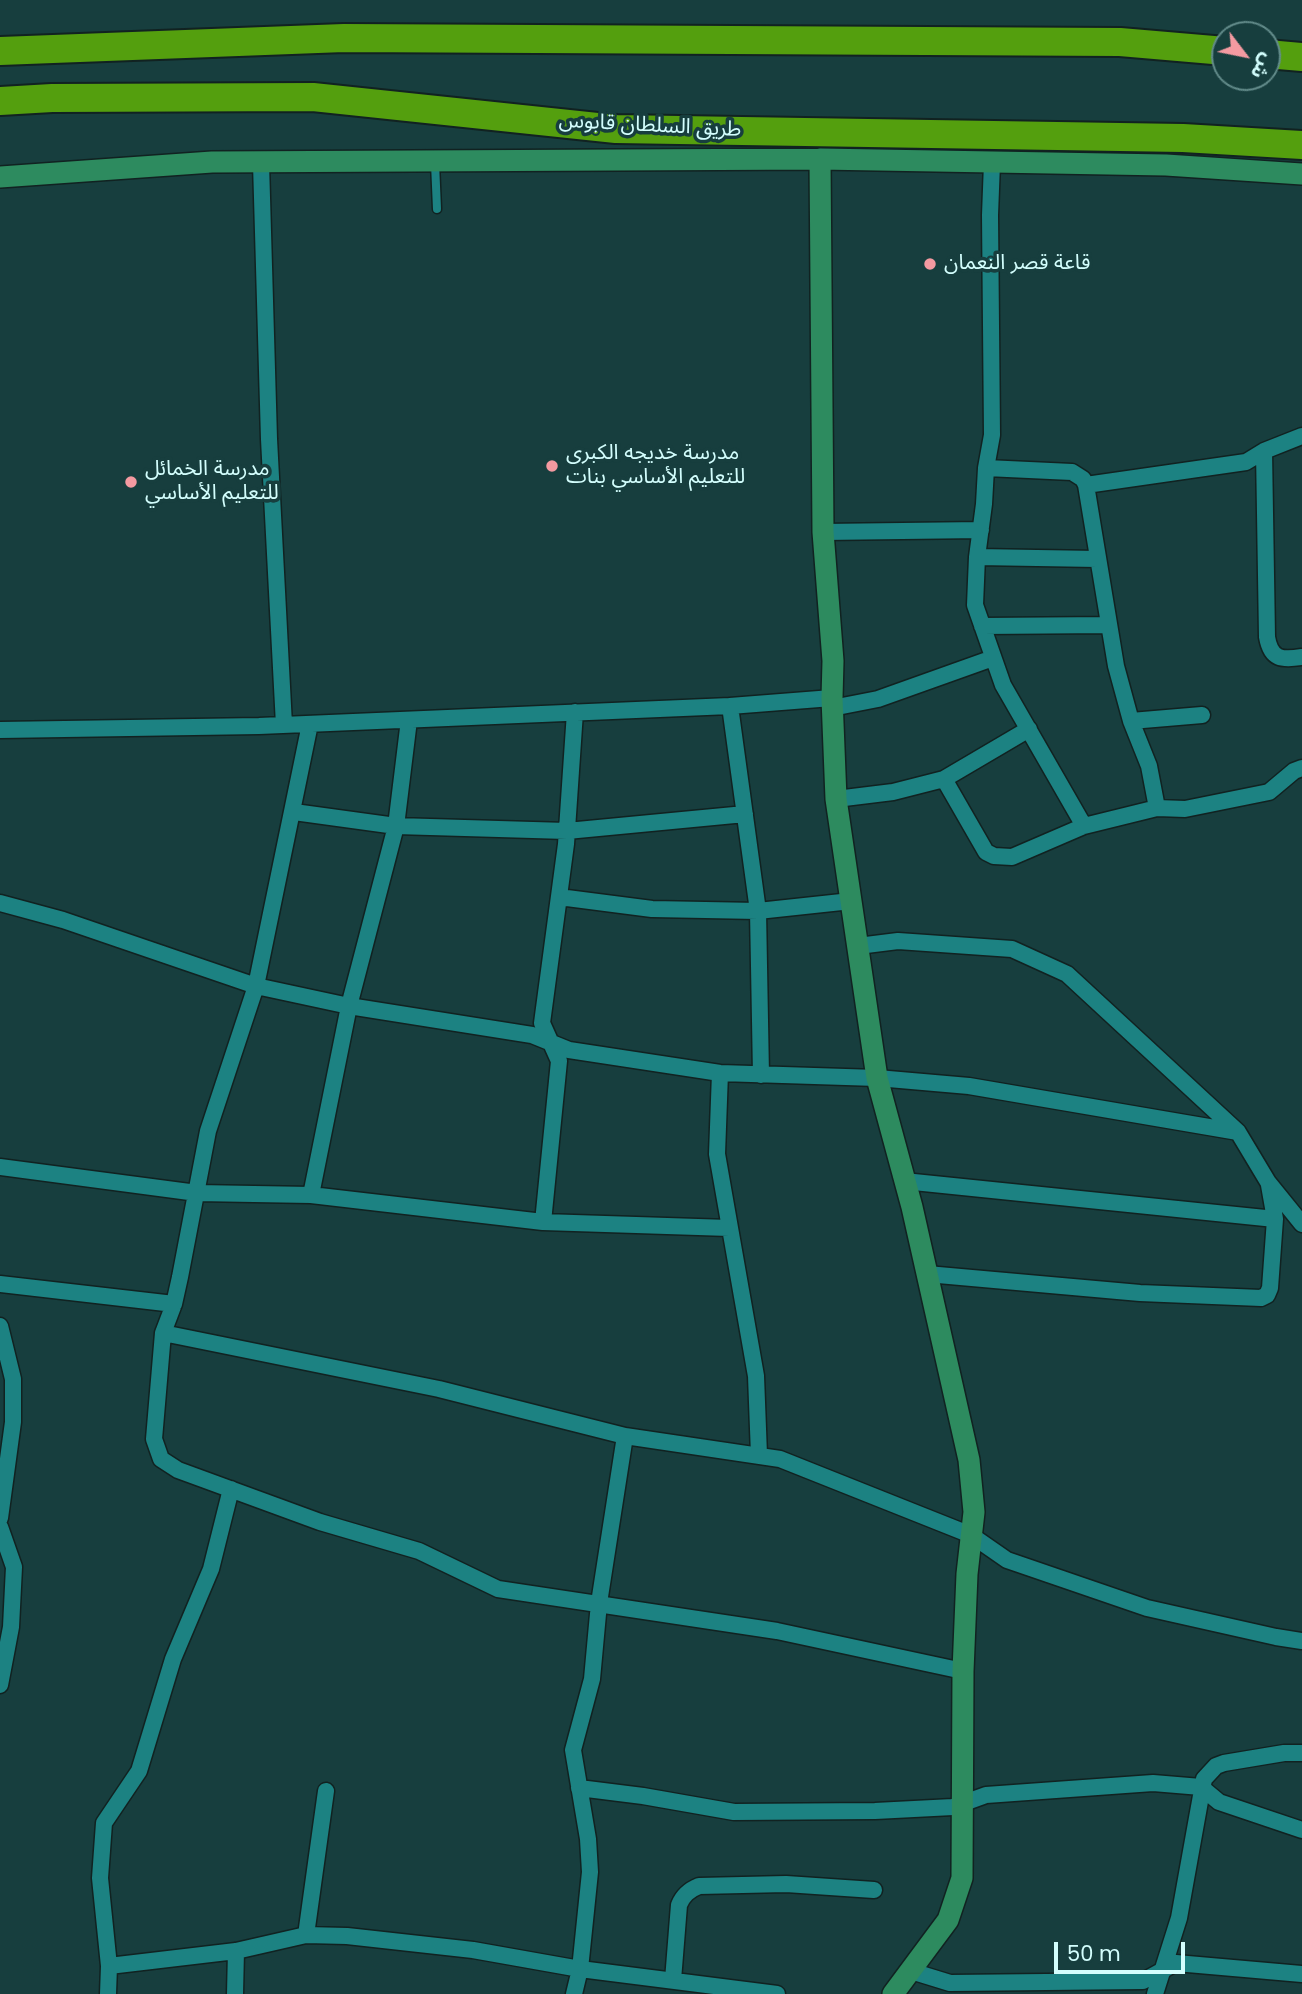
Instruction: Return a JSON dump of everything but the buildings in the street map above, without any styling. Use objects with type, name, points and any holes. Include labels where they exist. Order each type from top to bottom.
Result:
[{"type":"highway","points":[[0,51],[344,38],[1121,42],[1211,50]]},
{"type":"highway","points":[[1281,55],[1302,57]]},
{"type":"highway","name":"طريق السلطان قابوس","points":[[0,101],[52,98],[313,97],[616,129],[1183,138],[1302,145]]},
{"type":"street","points":[[820,159],[823,532],[833,661],[836,799],[877,1078],[927,1274],[969,1461],[974,1511],[964,1671],[962,1878],[948,1920],[893,1994]]},
{"type":"street","points":[[0,177],[212,162],[820,159],[1166,165],[1302,174]]},
{"type":"street","points":[[261,163],[270,439],[284,725]]},
{"type":"street","points":[[992,163],[992,435],[976,557],[975,605],[1003,685],[1084,826]]},
{"type":"street","points":[[1086,485],[1246,462],[1264,451],[1302,436]]},
{"type":"street","points":[[1264,451],[1268,644],[1277,656],[1284,660],[1302,657]]},
{"type":"street","points":[[986,468],[1072,472],[1083,479],[1116,666],[1130,721],[1149,766],[1157,808]]},
{"type":"street","points":[[823,532],[981,530]]},
{"type":"street","points":[[976,557],[1097,559]]},
{"type":"street","points":[[982,626],[1109,625]]},
{"type":"street","points":[[0,730],[284,725],[832,703],[878,699],[993,658]]},
{"type":"street","points":[[730,706],[758,911],[761,1075]]},
{"type":"street","points":[[543,1222],[559,1060],[542,1023],[567,831],[575,712]]},
{"type":"street","points":[[1130,721],[1202,715]]},
{"type":"street","points":[[311,1195],[349,1006],[396,826],[409,720]]},
{"type":"street","points":[[310,724],[256,986],[208,1131],[174,1304],[163,1333],[154,1439],[160,1458],[169,1466],[320,1522],[419,1551],[498,1589],[778,1631],[964,1671]]},
{"type":"street","points":[[836,799],[893,792],[944,779],[1028,729]]},
{"type":"street","points":[[944,779],[986,852],[994,856],[1012,857],[1084,826],[1157,808],[1185,809],[1269,792],[1293,771],[1302,768]]},
{"type":"street","points":[[294,812],[396,826],[567,831],[745,814]]},
{"type":"street","points":[[559,897],[652,909],[758,911],[851,901]]},
{"type":"street","points":[[0,903],[62,920],[256,986],[349,1006],[532,1035],[569,1050],[720,1073],[877,1078],[969,1086],[1238,1132]]},
{"type":"street","points":[[858,946],[898,941],[1012,949],[1068,974],[1238,1132],[1268,1182],[1302,1224]]},
{"type":"street","points":[[720,1073],[717,1154],[756,1376],[759,1455]]},
{"type":"street","points":[[0,1167],[197,1193],[311,1195],[543,1222],[729,1228]]},
{"type":"street","points":[[904,1181],[1275,1219]]},
{"type":"street","points":[[927,1274],[1140,1293],[1261,1298],[1267,1295],[1270,1288],[1275,1219],[1268,1182]]},
{"type":"street","points":[[0,1284],[174,1304]]},
{"type":"street","points":[[0,1326],[13,1379],[13,1422],[0,1518]]},
{"type":"street","points":[[163,1333],[439,1389],[625,1436],[779,1458],[971,1535],[1007,1560],[1147,1608],[1302,1641]]},
{"type":"street","points":[[574,1994],[580,1969],[590,1872],[588,1839],[573,1751],[592,1679],[598,1603],[625,1436]]},
{"type":"street","points":[[108,1994],[109,1966],[100,1878],[104,1823],[139,1771],[173,1659],[211,1569],[231,1489]]},
{"type":"street","points":[[0,1527],[14,1567],[11,1627],[0,1685]]},
{"type":"street","points":[[1155,1994],[1179,1918],[1201,1787],[1209,1772],[1224,1763],[1284,1752],[1302,1753]]},
{"type":"street","points":[[579,1788],[734,1812],[875,1811],[953,1807],[986,1795],[1153,1783],[1201,1787],[1219,1802],[1302,1830]]},
{"type":"street","points":[[306,1936],[326,1791]]},
{"type":"street","points":[[673,1980],[679,1905],[692,1889],[699,1886],[786,1884],[874,1890]]},
{"type":"street","points":[[109,1966],[236,1951],[306,1936],[347,1936],[473,1950],[580,1969],[778,1994]]},
{"type":"street","points":[[235,1994],[236,1951]]},
{"type":"street","points":[[911,1971],[950,1983],[1143,1981],[1176,1963],[1302,1974]]},
{"type":"lane","points":[[435,162],[437,209]]},
{"type":"place","name":"قاعة قصر النعمان","points":[[930,264]]},
{"type":"place","name":"مدرسة خديجه الكبرى للتعليم الأساسي بنات","points":[[552,466]]},
{"type":"place","name":"مدرسة الخمائل للتعليم الأساسي","points":[[131,482]]}]
